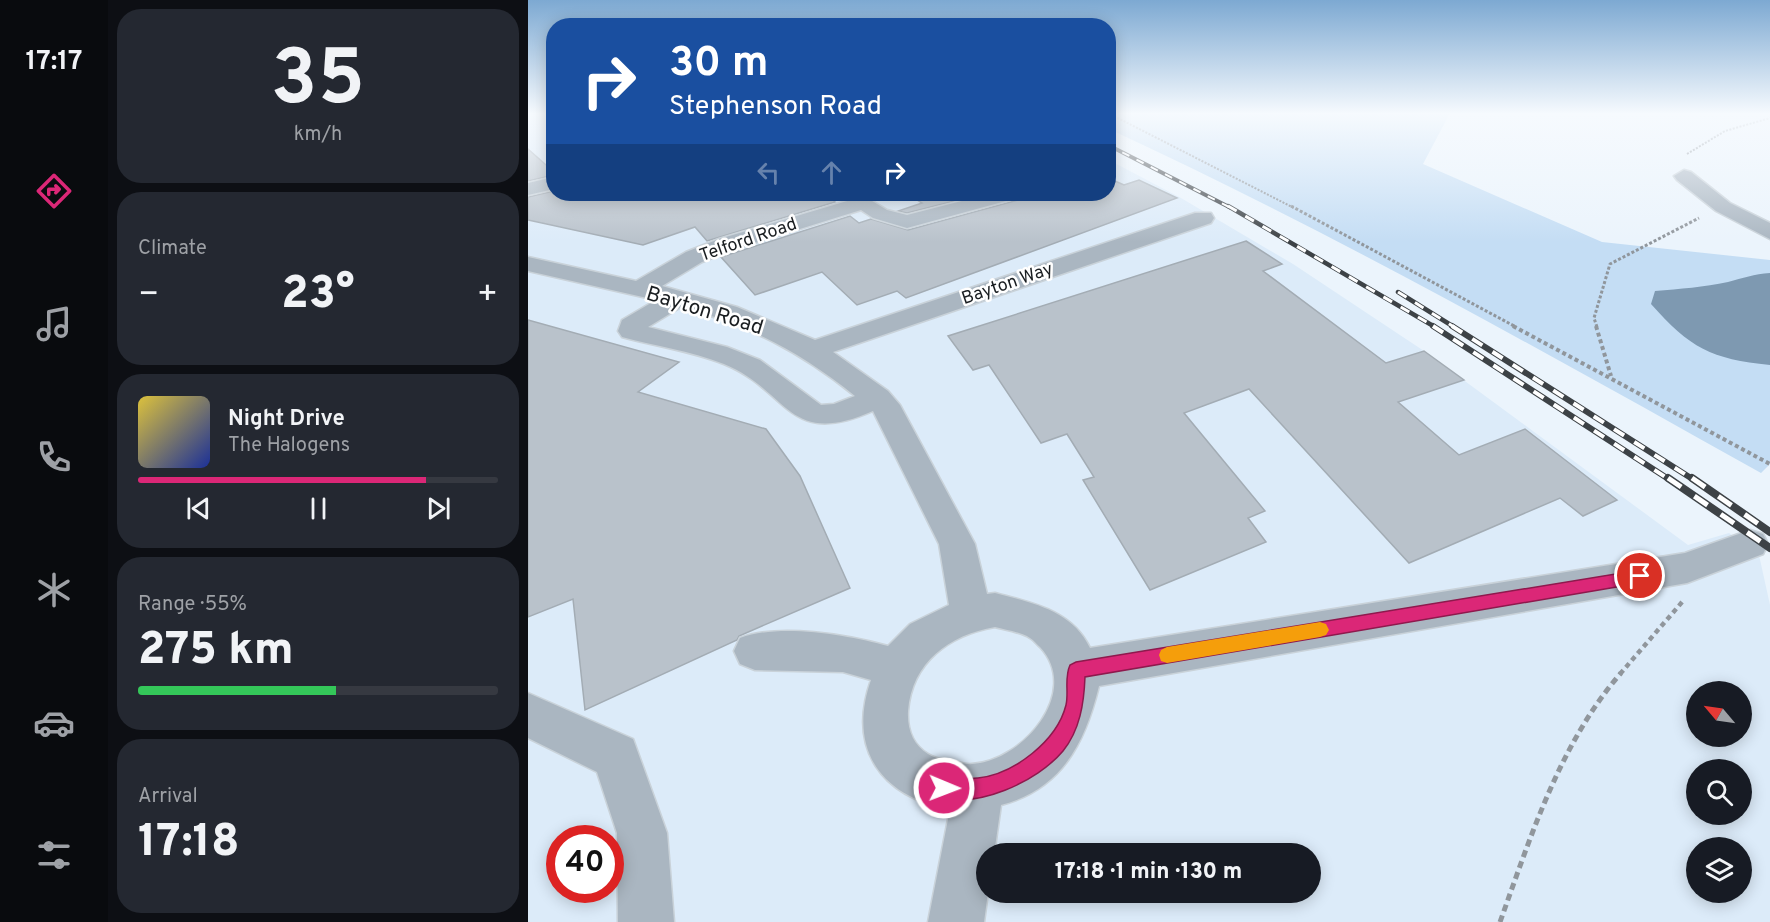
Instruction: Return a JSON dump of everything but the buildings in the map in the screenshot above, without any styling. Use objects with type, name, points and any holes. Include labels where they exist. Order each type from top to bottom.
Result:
[{"type":"street","points":[[1682,167],[1723,207],[1770,232]]},
{"type":"street","points":[[528,189],[546,185]]},
{"type":"street","name":"Telford Road","points":[[638,290],[694,257],[859,201]]},
{"type":"street","points":[[870,201],[880,214],[895,221],[907,222],[984,201]]},
{"type":"street","name":"Bayton Way","points":[[812,350],[1203,218]]},
{"type":"street","name":"Bayton Road","points":[[528,264],[677,298],[748,319],[812,350],[877,398],[885,405],[957,544],[970,614]]},
{"type":"street","points":[[677,298],[632,326],[631,331],[724,356],[765,375],[806,410],[820,415],[835,414],[877,398]]},
{"type":"street","points":[[1076,670],[1688,568],[1750,544]]},
{"type":"street","points":[[1006,612],[1038,620],[1056,633],[1069,650],[1076,670],[1075,707],[1056,744],[1022,773],[979,788],[944,788],[914,776],[894,754],[884,726],[885,697],[897,668],[925,637],[942,625],[970,614],[1006,612]]},
{"type":"street","points":[[755,651],[843,653],[897,668]]},
{"type":"street","points":[[528,715],[616,756],[642,833],[646,922]]},
{"type":"street","points":[[956,922],[979,788]]},
{"type":"path","points":[[1194,156],[1263,191],[1770,464]]},
{"type":"path","points":[[1682,167],[1695,156]]},
{"type":"path","points":[[1611,377],[1594,318],[1610,264],[1703,216]]},
{"type":"path","points":[[1500,922],[1545,798],[1599,698],[1684,600],[1688,568]]},
{"type":"shaded area","points":[[528,156],[546,156],[546,201],[1116,201],[1116,164],[1181,198],[1293,264],[1424,351],[1688,545],[1729,533],[1759,555],[1770,605],[1770,922],[528,922]]},
{"type":"shaded area","points":[[1167,156],[1427,156],[1423,164],[1602,242],[1770,260],[1770,464],[1761,473],[1357,251]]},
{"type":"shaded area","points":[[1770,273],[1770,365],[1732,359],[1703,349],[1678,331],[1651,304],[1655,291],[1710,285]]},
{"type":"railway","points":[[1130,156],[1231,208]]},
{"type":"railway","points":[[1228,206],[1435,327]]},
{"type":"railway","points":[[1398,292],[1454,327]]},
{"type":"railway","points":[[1433,326],[1670,480]]},
{"type":"railway","points":[[1452,326],[1694,480]]},
{"type":"railway","points":[[1668,478],[1770,548]]},
{"type":"railway","points":[[1692,478],[1770,532]]},
{"type":"slow traffic","points":[[1167,655],[1320,630]]},
{"type":"route","points":[[944,788],[979,788],[1022,773],[1056,744],[1075,707],[1076,670],[1640,576]]}]
